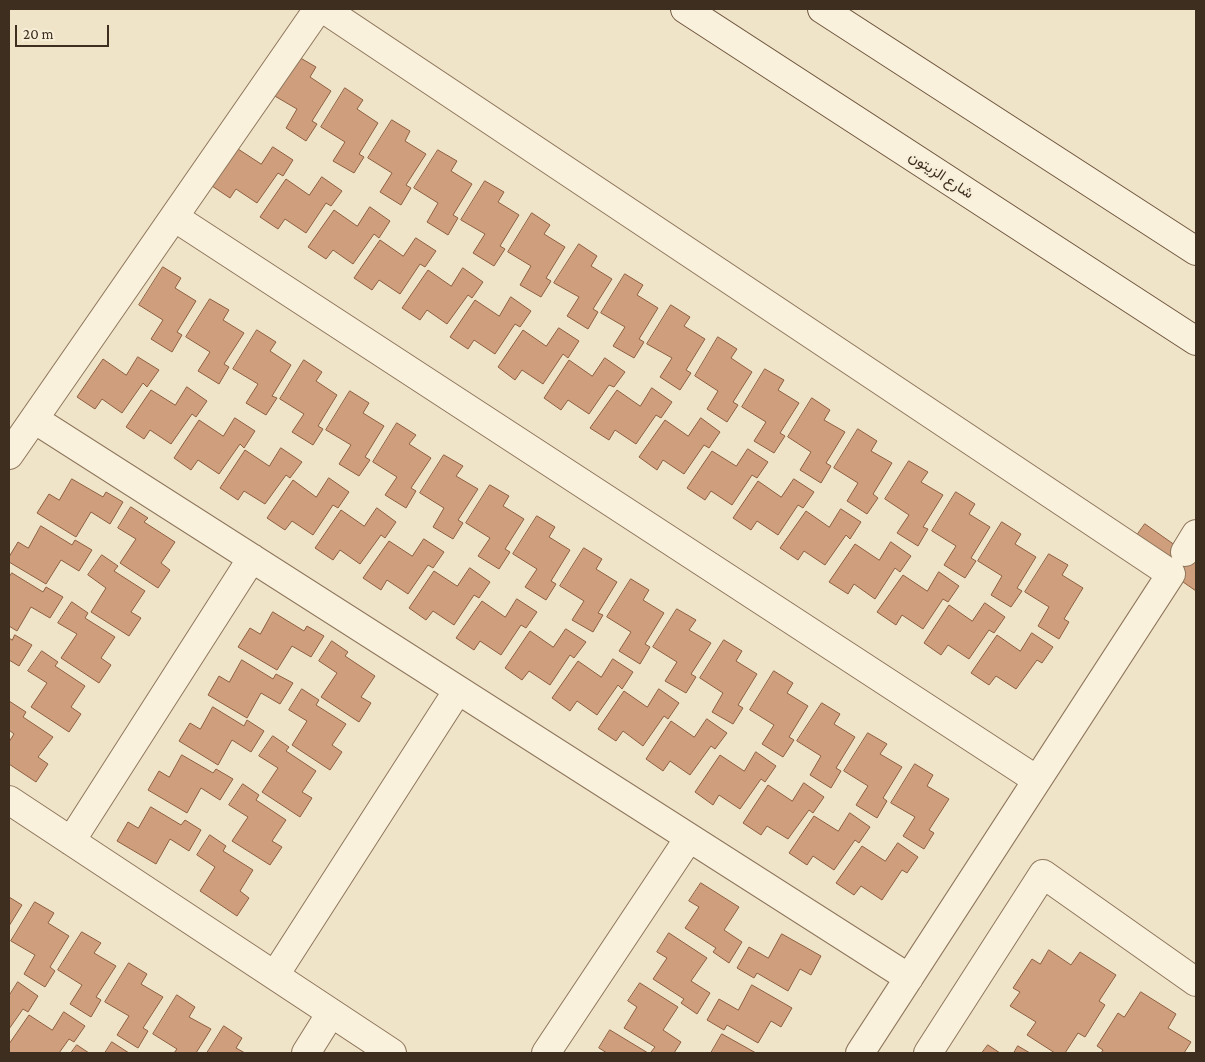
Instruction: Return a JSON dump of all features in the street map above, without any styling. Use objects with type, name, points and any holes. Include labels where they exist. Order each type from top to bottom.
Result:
[{"type":"street","points":[[9,455],[318,9]]},
{"type":"street","points":[[324,9],[1170,574],[860,1053]]},
{"type":"street","name":"شارع الزيتون","points":[[686,9],[1196,340]]},
{"type":"street","points":[[822,9],[1196,251]]},
{"type":"street","points":[[174,217],[1037,780]]},
{"type":"street","points":[[34,419],[909,978]]},
{"type":"street","points":[[71,841],[252,558]]},
{"type":"street","points":[[274,975],[458,690]]},
{"type":"street","points":[[9,800],[392,1053]]},
{"type":"street","points":[[546,1053],[689,838]]},
{"type":"street","points":[[928,1053],[1043,874],[1196,982]]},
{"type":"street","points":[[306,1053],[331,1013]]},
{"type":"building","points":[[297,56],[316,67],[310,77],[331,91],[312,121],[317,124],[306,141],[286,128],[297,109],[273,95]]},
{"type":"building","points":[[345,88],[363,100],[357,109],[378,123],[359,154],[364,157],[354,173],[333,161],[345,142],[321,127]]},
{"type":"building","points":[[392,120],[410,131],[405,141],[426,154],[406,185],[411,188],[401,205],[380,192],[392,173],[368,158]]},
{"type":"building","points":[[273,147],[293,160],[283,176],[278,173],[257,203],[236,189],[230,198],[212,186],[238,149],[261,164]]},
{"type":"building","points":[[438,150],[457,161],[451,171],[472,184],[453,215],[458,218],[448,235],[427,222],[438,203],[414,188]]},
{"type":"building","points":[[322,177],[342,191],[331,206],[326,203],[306,233],[285,219],[278,229],[260,217],[286,179],[309,195]]},
{"type":"building","points":[[485,181],[504,192],[498,202],[519,215],[500,246],[505,249],[494,266],[473,253],[485,234],[461,220]]},
{"type":"building","points":[[370,207],[390,221],[379,238],[374,234],[353,264],[333,250],[326,259],[308,247],[334,210],[357,226]]},
{"type":"building","points":[[532,213],[550,225],[544,234],[565,247],[546,278],[551,281],[541,297],[520,285],[531,266],[508,252]]},
{"type":"building","points":[[416,238],[436,251],[425,267],[420,264],[400,294],[379,280],[372,290],[354,278],[380,240],[403,256]]},
{"type":"building","points":[[579,244],[597,256],[591,266],[612,279],[593,309],[598,312],[588,329],[567,316],[579,297],[554,283]]},
{"type":"building","points":[[163,267],[181,278],[175,288],[196,301],[177,332],[182,335],[172,352],[151,339],[163,320],[139,305]]},
{"type":"building","points":[[463,268],[483,282],[472,298],[468,295],[447,324],[427,310],[420,320],[402,308],[428,270],[451,286]]},
{"type":"building","points":[[625,274],[643,285],[637,295],[658,308],[639,339],[644,342],[634,358],[613,346],[625,327],[601,313]]},
{"type":"building","points":[[511,297],[531,311],[520,327],[515,324],[495,354],[474,340],[468,349],[450,337],[475,300],[499,316]]},
{"type":"building","points":[[210,299],[229,310],[223,320],[244,333],[224,364],[229,367],[219,384],[198,371],[210,352],[186,337]]},
{"type":"building","points":[[671,305],[690,317],[684,326],[705,339],[686,370],[691,373],[680,390],[660,377],[672,358],[647,344]]},
{"type":"building","points":[[559,328],[579,341],[568,358],[563,354],[543,384],[522,370],[515,380],[498,367],[523,330],[546,346]]},
{"type":"building","points":[[257,330],[276,342],[270,351],[291,365],[272,396],[277,398],[266,415],[246,403],[258,384],[233,369]]},
{"type":"building","points":[[718,337],[737,349],[731,358],[752,372],[733,402],[738,405],[727,422],[707,409],[718,391],[695,376]]},
{"type":"building","points":[[138,357],[159,370],[147,387],[143,383],[122,413],[102,399],[95,409],[77,397],[103,359],[126,375]]},
{"type":"building","points":[[605,358],[625,372],[614,387],[609,385],[589,414],[568,400],[561,410],[544,398],[569,360],[592,376]]},
{"type":"building","points":[[304,360],[322,372],[316,381],[337,395],[318,426],[323,429],[313,445],[292,432],[304,414],[280,399]]},
{"type":"building","points":[[765,369],[784,380],[778,390],[799,403],[780,433],[785,436],[774,453],[754,441],[766,422],[742,407]]},
{"type":"building","points":[[187,387],[207,401],[196,417],[192,414],[171,444],[150,430],[144,439],[126,427],[151,390],[175,405]]},
{"type":"building","points":[[652,388],[672,402],[661,418],[656,415],[636,444],[615,430],[609,440],[590,428],[617,390],[640,406]]},
{"type":"building","points":[[350,391],[369,403],[363,413],[384,426],[365,457],[370,460],[359,476],[339,464],[351,445],[326,430]]},
{"type":"building","points":[[812,398],[830,410],[824,420],[845,432],[826,463],[831,466],[821,483],[800,470],[811,452],[788,437]]},
{"type":"building","points":[[235,418],[255,431],[244,448],[240,444],[219,474],[198,460],[191,470],[174,458],[199,420],[223,436]]},
{"type":"building","points":[[701,418],[720,432],[709,448],[704,445],[684,474],[663,460],[657,470],[639,457],[665,420],[688,436]]},
{"type":"building","points":[[397,423],[416,435],[409,444],[431,458],[411,488],[416,491],[406,508],[385,495],[397,477],[373,462]]},
{"type":"building","points":[[858,429],[877,441],[871,451],[892,463],[873,494],[878,498],[867,514],[847,501],[858,483],[834,468]]},
{"type":"building","points":[[281,448],[302,462],[290,478],[286,475],[265,504],[244,491],[238,500],[220,488],[245,450],[269,466]]},
{"type":"building","points":[[748,449],[768,462],[757,478],[752,475],[732,505],[711,491],[705,500],[687,488],[712,451],[736,466]]},
{"type":"building","points":[[444,455],[463,466],[456,476],[478,489],[458,520],[463,523],[453,539],[433,527],[444,508],[420,493]]},
{"type":"building","points":[[909,461],[928,472],[921,482],[943,495],[923,527],[928,529],[918,546],[897,533],[909,515],[885,499]]},
{"type":"building","points":[[329,478],[349,492],[338,508],[333,505],[313,535],[292,521],[285,530],[267,518],[293,480],[316,497]]},
{"type":"building","points":[[72,479],[103,497],[106,492],[123,502],[110,524],[91,512],[76,537],[37,513],[49,494],[59,500]]},
{"type":"building","points":[[794,479],[814,492],[803,508],[798,505],[778,535],[757,521],[751,530],[733,518],[758,481],[781,497]]},
{"type":"building","points":[[490,485],[509,496],[503,506],[524,519],[505,549],[510,552],[499,569],[478,556],[490,538],[466,523]]},
{"type":"building","points":[[956,492],[975,504],[969,514],[990,527],[971,558],[976,561],[965,578],[944,565],[956,546],[932,531]]},
{"type":"building","points":[[131,507],[148,518],[144,522],[175,542],[161,563],[170,570],[158,588],[120,563],[136,539],[118,528]]},
{"type":"building","points":[[377,508],[396,522],[385,538],[381,535],[360,564],[340,550],[333,560],[315,548],[341,510],[364,526]]},
{"type":"building","points":[[841,509],[861,522],[850,539],[846,535],[825,565],[804,551],[798,560],[780,548],[806,511],[829,527]]},
{"type":"building","points":[[537,516],[555,527],[549,537],[570,550],[551,581],[556,584],[546,600],[525,587],[537,569],[513,554]]},
{"type":"building","points":[[1002,522],[1021,534],[1015,544],[1036,557],[1017,588],[1022,591],[1011,607],[991,595],[1002,576],[978,561]]},
{"type":"building","points":[[1145,524],[1196,560],[1196,591],[1130,545]]},
{"type":"building","points":[[41,526],[72,545],[75,540],[92,550],[79,571],[61,560],[46,584],[9,562],[9,557],[18,542],[28,548]]},
{"type":"building","points":[[424,539],[444,552],[433,568],[428,565],[408,594],[387,580],[381,590],[363,578],[389,541],[412,556]]},
{"type":"building","points":[[891,542],[911,556],[900,572],[895,568],[875,599],[854,584],[848,594],[829,582],[855,544],[879,560]]},
{"type":"building","points":[[584,548],[602,559],[596,569],[617,582],[598,613],[603,615],[593,632],[572,620],[584,601],[560,586]]},
{"type":"building","points":[[1049,554],[1068,565],[1062,575],[1083,588],[1064,619],[1069,622],[1059,639],[1038,626],[1049,607],[1025,592]]},
{"type":"building","points":[[102,555],[118,566],[114,571],[145,591],[131,612],[141,618],[129,636],[91,612],[106,588],[88,575]]},
{"type":"building","points":[[470,568],[490,582],[479,598],[474,595],[454,625],[433,611],[426,620],[409,608],[434,571],[457,586]]},
{"type":"building","points":[[939,572],[959,586],[948,602],[943,599],[923,629],[902,615],[896,625],[877,612],[903,575],[927,591]]},
{"type":"building","points":[[12,573],[43,592],[46,587],[63,597],[50,618],[31,607],[17,631],[9,626],[9,578]]},
{"type":"building","points":[[631,579],[649,590],[643,600],[664,613],[645,644],[650,647],[640,664],[619,651],[631,632],[607,617]]},
{"type":"building","points":[[517,599],[537,612],[526,628],[521,625],[501,655],[480,641],[474,650],[456,638],[482,601],[505,617]]},
{"type":"building","points":[[72,602],[88,613],[85,618],[115,637],[101,658],[111,665],[99,683],[61,658],[77,634],[58,623]]},
{"type":"building","points":[[985,603],[1005,617],[994,633],[989,630],[969,659],[948,645],[941,655],[924,643],[949,605],[972,621]]},
{"type":"building","points":[[677,609],[696,620],[689,630],[711,643],[691,674],[696,677],[686,693],[665,681],[677,662],[653,647]]},
{"type":"building","points":[[273,612],[304,631],[307,626],[324,636],[311,657],[292,646],[277,670],[238,647],[250,628],[260,634]]},
{"type":"building","points":[[566,629],[586,642],[574,658],[570,655],[550,685],[529,671],[522,680],[505,668],[530,631],[553,647]]},
{"type":"building","points":[[1032,633],[1053,647],[1042,663],[1037,660],[1016,689],[996,676],[989,685],[971,673],[997,635],[1020,651]]},
{"type":"building","points":[[15,635],[32,645],[19,666],[9,660],[9,638],[12,640]]},
{"type":"building","points":[[724,640],[742,651],[736,661],[757,674],[738,705],[743,708],[733,724],[712,712],[723,693],[700,678]]},
{"type":"building","points":[[332,641],[348,652],[345,656],[375,676],[361,697],[371,703],[359,722],[321,697],[337,673],[319,661]]},
{"type":"building","points":[[42,651],[58,662],[55,666],[85,686],[71,707],[81,714],[69,732],[31,707],[47,683],[28,671]]},
{"type":"building","points":[[613,659],[633,672],[622,689],[618,685],[597,715],[577,701],[570,711],[552,698],[578,661],[601,677]]},
{"type":"building","points":[[242,660],[273,679],[276,674],[293,683],[280,704],[261,693],[247,718],[208,695],[219,676],[229,682]]},
{"type":"building","points":[[774,671],[793,683],[787,693],[808,706],[789,737],[794,740],[783,757],[762,744],[774,725],[750,710]]},
{"type":"building","points":[[302,689],[319,700],[316,705],[346,724],[332,745],[342,752],[330,770],[292,745],[307,721],[289,710]]},
{"type":"building","points":[[659,689],[679,703],[668,719],[664,716],[643,746],[623,731],[616,741],[598,729],[624,691],[647,707]]},
{"type":"building","points":[[9,701],[26,712],[23,717],[53,737],[38,757],[48,764],[36,782],[9,764],[9,742],[14,734],[9,730]]},
{"type":"building","points":[[822,703],[840,714],[834,724],[855,737],[836,768],[841,771],[831,788],[810,775],[821,756],[797,741]]},
{"type":"building","points":[[213,707],[244,726],[247,720],[264,731],[251,752],[232,740],[218,765],[179,741],[190,723],[200,729]]},
{"type":"building","points":[[707,719],[727,733],[715,749],[711,746],[690,775],[670,761],[663,771],[646,759],[671,721],[694,737]]},
{"type":"building","points":[[868,733],[887,744],[880,754],[902,767],[883,798],[887,801],[877,818],[856,805],[868,786],[844,771]]},
{"type":"building","points":[[273,736],[289,747],[286,751],[316,771],[302,792],[312,798],[300,817],[262,792],[278,768],[259,756]]},
{"type":"building","points":[[756,752],[776,766],[765,782],[761,779],[740,809],[719,795],[713,805],[695,792],[720,755],[744,771]]},
{"type":"building","points":[[182,755],[213,773],[216,769],[233,779],[220,800],[201,788],[187,813],[148,790],[159,771],[169,777]]},
{"type":"building","points":[[915,764],[933,775],[927,786],[949,799],[929,830],[934,833],[924,849],[903,836],[915,817],[891,803]]},
{"type":"building","points":[[804,783],[824,797],[813,813],[809,810],[788,839],[767,826],[761,835],[743,823],[768,785],[792,801]]},
{"type":"building","points":[[243,784],[259,795],[256,800],[286,820],[272,841],[282,847],[270,865],[232,841],[248,817],[229,805]]},
{"type":"building","points":[[151,807],[181,825],[185,820],[201,830],[189,851],[170,839],[156,864],[117,841],[128,822],[138,828]]},
{"type":"building","points":[[850,813],[870,827],[859,843],[855,840],[834,870],[813,856],[807,865],[789,853],[814,816],[838,831]]},
{"type":"building","points":[[210,835],[226,846],[223,851],[253,870],[240,891],[249,898],[237,916],[200,891],[215,867],[197,855]]},
{"type":"building","points":[[898,843],[918,857],[907,873],[902,870],[882,900],[861,886],[854,895],[836,883],[862,846],[885,861]]},
{"type":"building","points":[[701,883],[739,907],[724,930],[742,942],[729,963],[713,952],[716,948],[685,928],[699,907],[689,901]]},
{"type":"building","points":[[9,897],[22,905],[9,926]]},
{"type":"building","points":[[35,902],[54,913],[48,923],[69,936],[50,967],[55,971],[45,987],[24,974],[35,955],[11,941]]},
{"type":"building","points":[[82,932],[101,943],[94,953],[116,966],[96,997],[101,1000],[91,1017],[70,1004],[82,985],[58,970]]},
{"type":"building","points":[[669,933],[707,958],[691,981],[710,993],[697,1014],[681,1003],[684,999],[653,979],[667,958],[657,952]]},
{"type":"building","points":[[782,934],[821,956],[811,975],[800,969],[788,991],[757,973],[754,978],[737,968],[749,947],[768,958]]},
{"type":"building","points":[[1049,950],[1071,965],[1080,952],[1116,975],[1099,1001],[1105,1005],[1085,1037],[1078,1033],[1065,1053],[1055,1053],[1027,1035],[1036,1022],[1010,1006],[1020,992],[1013,988],[1032,959],[1040,964]]},
{"type":"building","points":[[129,963],[147,974],[141,984],[163,997],[143,1028],[148,1031],[138,1048],[117,1035],[129,1016],[105,1002]]},
{"type":"building","points":[[18,982],[38,996],[28,1012],[23,1009],[9,1029],[9,996]]},
{"type":"building","points":[[640,983],[678,1007],[663,1030],[681,1042],[674,1053],[651,1052],[655,1047],[624,1028],[637,1007],[628,1001]]},
{"type":"building","points":[[752,985],[792,1008],[781,1027],[771,1021],[758,1043],[727,1025],[724,1030],[707,1020],[719,999],[738,1010]]},
{"type":"building","points":[[1141,992],[1176,1014],[1168,1028],[1191,1042],[1184,1053],[1101,1053],[1103,1050],[1097,1046],[1118,1013],[1124,1017]]},
{"type":"building","points":[[177,995],[195,1007],[189,1017],[211,1029],[196,1053],[174,1053],[177,1049],[153,1034]]},
{"type":"building","points":[[64,1012],[85,1026],[74,1042],[69,1039],[59,1053],[9,1053],[9,1044],[29,1015],[52,1030]]},
{"type":"building","points":[[224,1026],[242,1038],[236,1048],[245,1053],[207,1053]]},
{"type":"building","points":[[610,1030],[648,1053],[607,1053],[599,1048]]},
{"type":"building","points":[[722,1034],[756,1053],[711,1053]]},
{"type":"building","points":[[112,1042],[129,1053],[105,1053]]},
{"type":"building","points":[[77,1045],[89,1053],[71,1053]]},
{"type":"building","points":[[988,1045],[1000,1053],[982,1053]]},
{"type":"building","points":[[1018,1046],[1030,1053],[1014,1053]]}]
